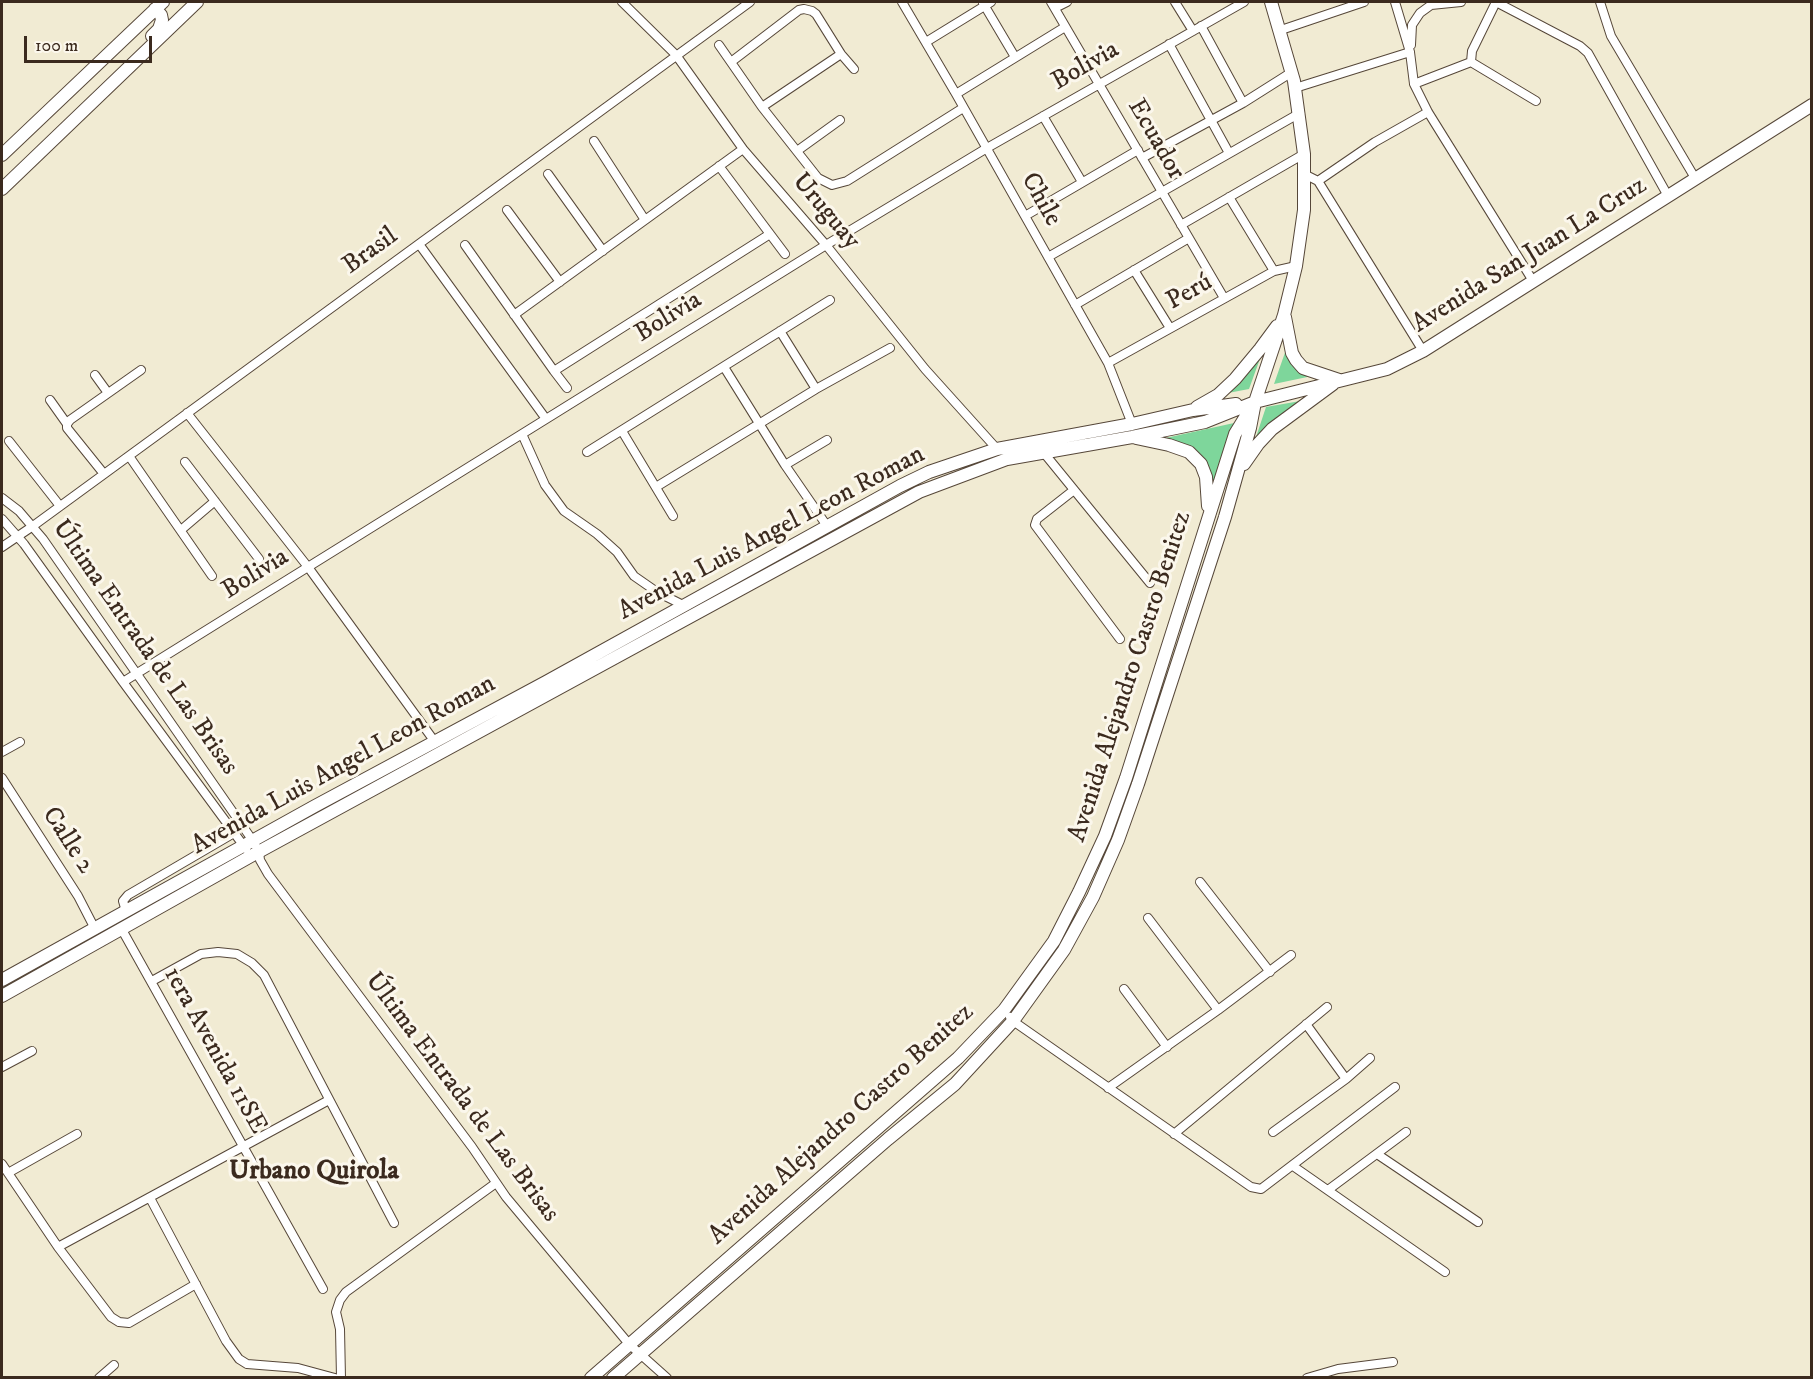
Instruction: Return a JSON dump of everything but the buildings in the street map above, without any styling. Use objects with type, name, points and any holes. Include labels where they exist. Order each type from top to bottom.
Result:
[{"type":"main road","points":[[2,189],[197,2]]},
{"type":"main road","name":"Avenida Alejandro Castro Benitez","points":[[613,1377],[888,1139],[955,1084],[1012,1021],[1064,950],[1093,897],[1118,840],[1138,784],[1237,475],[1255,402],[1284,315],[1296,266],[1304,210],[1304,154],[1292,72],[1271,2]]},
{"type":"main road","points":[[2,155],[155,4],[161,17],[159,28],[124,65],[114,80]]},
{"type":"main road","name":"Avenida San Juan La Cruz","points":[[1255,402],[1387,369],[1423,351],[1812,105]]},
{"type":"main road","points":[[1284,315],[1292,353],[1296,360],[1303,368],[1340,380]]},
{"type":"main road","points":[[1193,410],[1218,395],[1235,379],[1260,350],[1284,315]]},
{"type":"main road","points":[[1237,475],[1258,444],[1272,429],[1340,380]]},
{"type":"main road","name":"Avenida Alejandro Castro Benitez","points":[[591,1377],[958,1058],[1004,1010],[1054,941],[1105,836],[1140,738],[1235,434],[1255,402]]},
{"type":"main road","name":"Avenida Luis Angel Leon Roman","points":[[2,980],[94,927],[253,851],[624,652],[737,576],[929,472],[997,449],[1132,424],[1193,410],[1255,402]]},
{"type":"main road","name":"Avenida Luis Angel Leon Roman","points":[[2,996],[253,851],[435,742],[666,615],[710,605],[919,492],[1007,459],[1205,422],[1255,402]]},
{"type":"main road","points":[[1132,437],[1189,452],[1201,464],[1206,477],[1209,514]]},
{"type":"main road","points":[[710,605],[705,606],[704,600],[728,587],[737,576]]},
{"type":"main road","points":[[624,652],[638,639],[670,621],[671,615],[666,615]]},
{"type":"street","name":"Uruguay","points":[[622,2],[676,55],[742,148],[826,245],[925,369],[997,449]]},
{"type":"street","name":"Brasil","points":[[2,547],[750,2]]},
{"type":"street","name":"Chile","points":[[902,2],[1108,363],[1132,424]]},
{"type":"street","points":[[1053,5],[1067,2]]},
{"type":"street","points":[[1175,2],[1197,28],[1242,103]]},
{"type":"street","name":"Bolivia","points":[[123,682],[826,245],[987,148],[1244,2]]},
{"type":"street","points":[[1281,30],[1365,2]]},
{"type":"street","points":[[1395,2],[1410,52],[1414,84],[1428,112],[1533,281]]},
{"type":"street","points":[[1410,52],[1412,25],[1420,13],[1431,5],[1461,2]]},
{"type":"street","points":[[1471,62],[1472,51],[1496,2],[1580,46],[1588,53],[1668,196]]},
{"type":"street","points":[[1600,2],[1611,36],[1695,178]]},
{"type":"street","points":[[926,42],[986,3],[1015,57]]},
{"type":"street","name":"Ecuador","points":[[1053,5],[1224,298]]},
{"type":"street","points":[[731,62],[799,10],[804,9],[816,14],[841,54],[854,69]]},
{"type":"street","points":[[956,94],[1065,27]]},
{"type":"street","points":[[719,45],[762,107],[797,151],[823,182],[832,185],[840,184],[939,125],[963,108]]},
{"type":"street","points":[[1169,45],[1229,153]]},
{"type":"street","points":[[1295,88],[1410,52]]},
{"type":"street","points":[[762,107],[841,54]]},
{"type":"street","points":[[1414,84],[1471,62]]},
{"type":"street","points":[[1471,62],[1536,101]]},
{"type":"street","points":[[1025,216],[1083,182],[1242,103],[1292,72]]},
{"type":"street","points":[[1048,257],[1299,112]]},
{"type":"street","points":[[1318,181],[1375,142],[1428,112]]},
{"type":"street","points":[[1044,116],[1083,182]]},
{"type":"street","points":[[797,151],[840,120]]},
{"type":"street","points":[[594,141],[645,220]]},
{"type":"street","points":[[514,315],[742,148]]},
{"type":"street","points":[[1181,225],[1304,154]]},
{"type":"street","points":[[719,166],[785,254]]},
{"type":"street","points":[[548,174],[603,251]]},
{"type":"street","points":[[1304,174],[1318,181],[1423,351]]},
{"type":"street","points":[[1229,197],[1274,271]]},
{"type":"street","points":[[507,210],[560,282]]},
{"type":"street","points":[[554,371],[770,234]]},
{"type":"street","points":[[1075,305],[1189,238]]},
{"type":"street","points":[[418,244],[546,419]]},
{"type":"street","points":[[465,245],[567,388]]},
{"type":"street","name":"Perú","points":[[1108,363],[1274,271],[1296,266]]},
{"type":"street","points":[[1134,270],[1170,328]]},
{"type":"street","points":[[587,452],[830,300]]},
{"type":"street","points":[[780,331],[816,389]]},
{"type":"street","points":[[656,487],[816,389],[890,348]]},
{"type":"street","points":[[724,367],[785,465],[827,526]]},
{"type":"street","points":[[67,424],[141,370]]},
{"type":"street","points":[[94,375],[108,393]]},
{"type":"street","points":[[50,400],[67,424],[67,428],[104,474]]},
{"type":"street","points":[[187,413],[308,567],[435,742]]},
{"type":"street","points":[[622,431],[673,516]]},
{"type":"street","points":[[522,434],[545,485],[564,511],[597,534],[617,552],[634,576],[686,611]]},
{"type":"street","points":[[785,465],[827,440]]},
{"type":"street","points":[[9,441],[60,506]]},
{"type":"street","points":[[1044,453],[1150,583]]},
{"type":"street","points":[[129,456],[212,576]]},
{"type":"street","points":[[185,462],[259,559]]},
{"type":"street","points":[[1074,490],[1037,519],[1035,525],[1120,639]]},
{"type":"street","name":"Última Entrada de Las Brisas","points":[[2,498],[33,526],[136,674],[268,874],[472,1147],[506,1197],[629,1344],[667,1377]]},
{"type":"street","points":[[181,530],[214,501]]},
{"type":"street","name":"Última Entrada de Las Brisas","points":[[2,519],[18,536],[234,833],[253,851]]},
{"type":"street","points":[[2,752],[20,742]]},
{"type":"street","name":"Calle 2","points":[[2,778],[78,896],[94,927]]},
{"type":"street","points":[[126,911],[123,901],[128,895],[234,833]]},
{"type":"street","points":[[1200,882],[1270,972]]},
{"type":"street","points":[[1148,918],[1218,1010]]},
{"type":"street","name":"1era Avenida 11SE","points":[[121,928],[323,1289]]},
{"type":"street","points":[[152,981],[201,954],[218,951],[237,954],[252,963],[264,975],[394,1223]]},
{"type":"street","points":[[1108,1088],[1291,955]]},
{"type":"street","points":[[1124,989],[1167,1047]]},
{"type":"street","points":[[1174,1134],[1327,1007]]},
{"type":"street","points":[[1004,1010],[1012,1021],[1174,1134],[1251,1187],[1261,1189],[1395,1087]]},
{"type":"street","points":[[1306,1024],[1346,1079]]},
{"type":"street","points":[[2,1067],[32,1051]]},
{"type":"street","points":[[1273,1132],[1346,1079],[1370,1058]]},
{"type":"street","points":[[58,1247],[329,1100]]},
{"type":"street","points":[[1328,1190],[1406,1132]]},
{"type":"street","points":[[8,1173],[77,1134]]},
{"type":"street","points":[[1377,1154],[1478,1222]]},
{"type":"street","points":[[2,1164],[58,1247],[111,1317],[119,1322],[129,1323],[196,1284]]},
{"type":"street","points":[[1293,1166],[1445,1272]]},
{"type":"street","points":[[341,1377],[340,1329],[336,1312],[346,1292],[496,1183]]},
{"type":"street","points":[[150,1198],[226,1341],[238,1359],[247,1364],[298,1368],[335,1377]]},
{"type":"street","points":[[1307,1377],[1338,1369],[1393,1362]]},
{"type":"street","points":[[99,1377],[114,1365]]},
{"type":"green space","points":[[1288,344],[1312,376],[1274,384]]},
{"type":"green space","points":[[1261,356],[1249,389],[1228,393],[1238,385]]},
{"type":"green space","points":[[1306,400],[1253,446],[1266,407]]},
{"type":"green space","points":[[1234,423],[1212,492],[1201,460],[1161,439]]},
{"type":"district","name":"Urbano Quirola","points":[[314,1172]]}]
